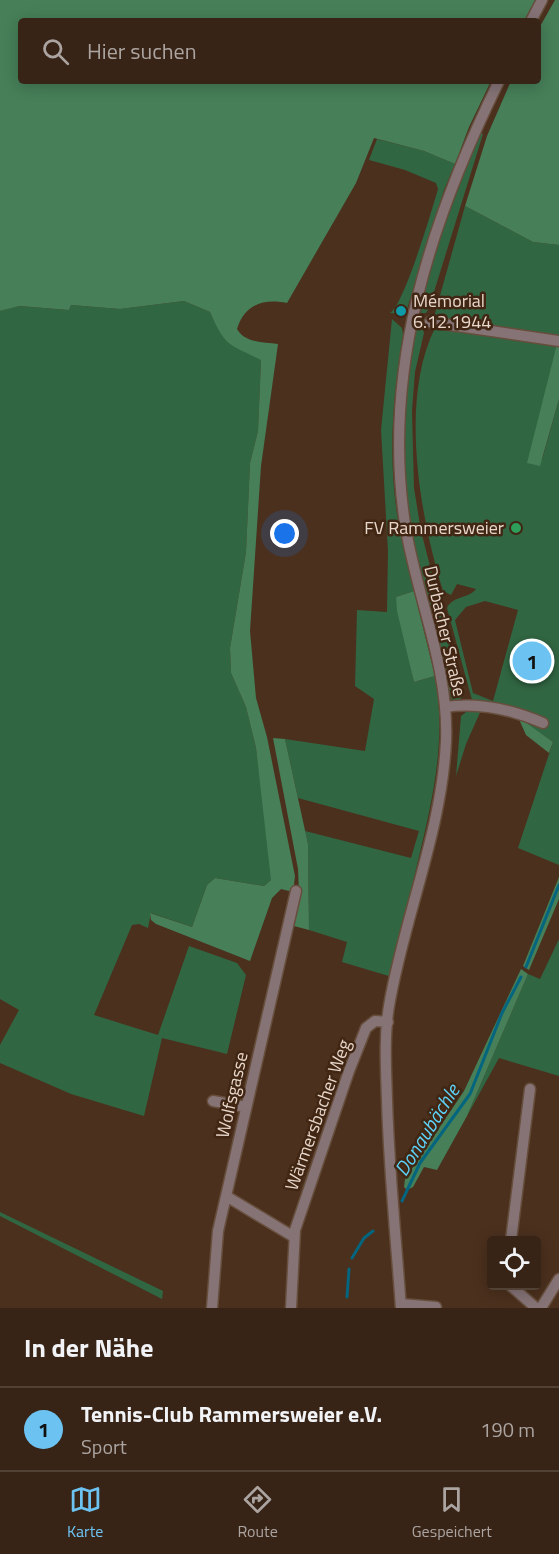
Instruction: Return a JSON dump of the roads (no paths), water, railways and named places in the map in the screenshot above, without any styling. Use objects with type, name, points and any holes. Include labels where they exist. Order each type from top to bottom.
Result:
[{"type":"street","points":[[533,18],[542,0]]},
{"type":"street","name":"Durbacher Straße","points":[[401,1306],[388,1129],[389,1005],[440,788],[445,758],[445,707],[436,653],[409,546],[400,494],[397,444],[399,395],[411,319],[429,256],[451,187],[498,84]]},
{"type":"street","points":[[430,322],[559,341]]},
{"type":"street","points":[[445,707],[466,704],[500,708],[543,723]]},
{"type":"street","name":"Wolfsgasse","points":[[212,1308],[218,1231],[296,891]]},
{"type":"street","name":"Wärmersbacher Weg","points":[[291,1308],[294,1237],[349,1071],[366,1028],[375,1021],[388,1022]]},
{"type":"street","points":[[511,1236],[530,1089]]},
{"type":"street","points":[[213,1101],[246,1107]]},
{"type":"street","points":[[226,1196],[294,1237]]},
{"type":"street","points":[[541,1308],[559,1280]]},
{"type":"street","points":[[516,1290],[536,1308]]},
{"type":"street","points":[[401,1306],[436,1307]]},
{"type":"waterway","name":"Donaubächle","points":[[526,967],[559,885]]},
{"type":"waterway","name":"Donaubächle","points":[[402,1201],[420,1163],[470,1094],[502,1013],[521,977]]},
{"type":"waterway","name":"Donaubächle","points":[[352,1258],[364,1238],[373,1231]]},
{"type":"waterway","name":"Donaubächle","points":[[347,1297],[349,1269]]},
{"type":"place","name":"Mémorial 6.12.1944","points":[[401,311]]},
{"type":"place","name":"FV Rammersweier","points":[[516,528]]},
{"type":"place","name":"Tennis-Club Rammersweier e.V.","points":[[532,661]]}]
